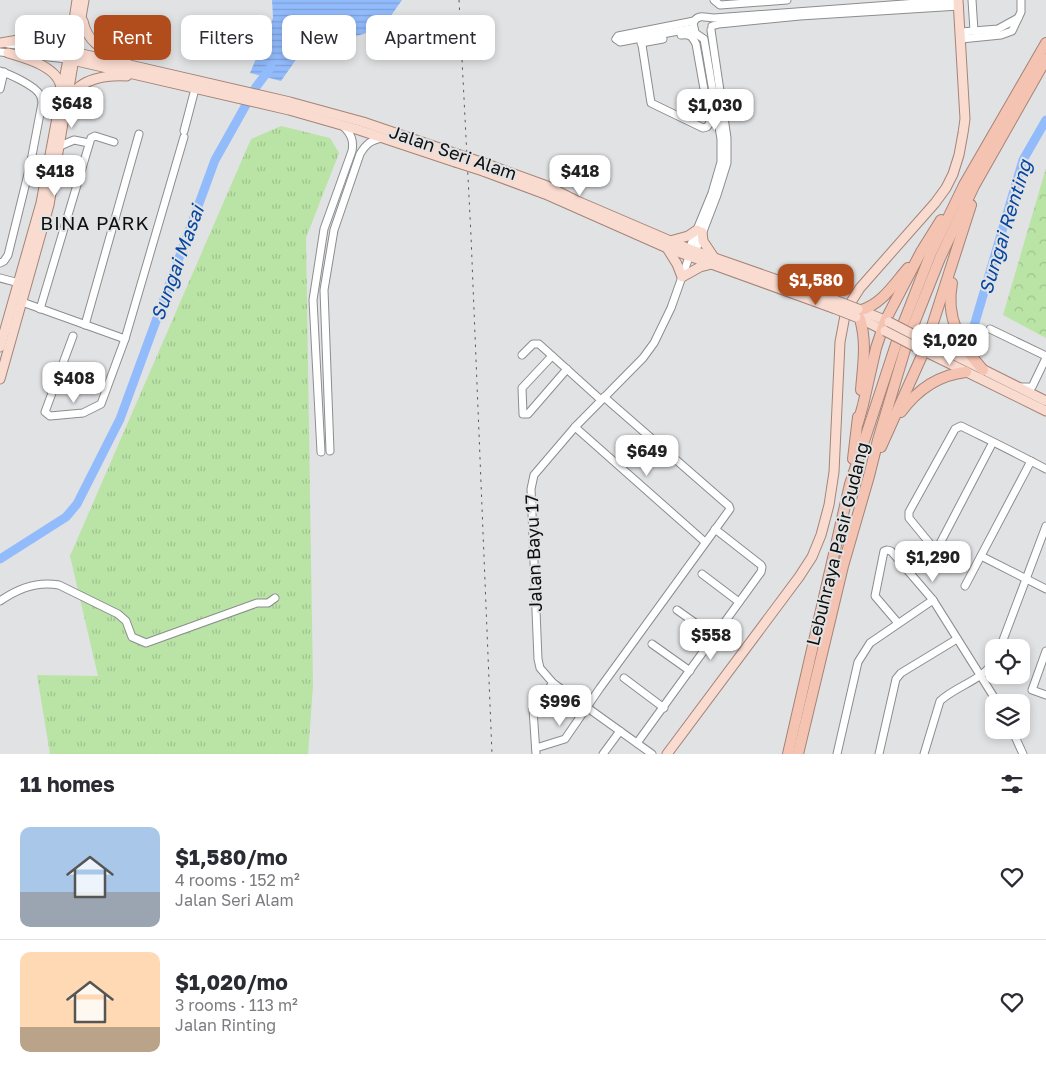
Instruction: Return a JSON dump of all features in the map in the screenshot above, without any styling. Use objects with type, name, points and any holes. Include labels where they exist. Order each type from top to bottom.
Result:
[{"type":"highway","name":"Lebuhraya Pasir Gudang","points":[[788,754],[850,484],[900,332],[931,253],[964,185],[1046,43]]},
{"type":"highway","name":"Lebuhraya Pasir Gudang","points":[[798,754],[843,566],[909,336],[940,258],[982,171],[1046,59]]},
{"type":"highway","points":[[869,476],[924,345],[958,248],[982,171]]},
{"type":"highway","points":[[850,484],[865,351],[859,314],[873,306],[886,295],[921,252],[964,185]]},
{"type":"highway","points":[[958,248],[950,292],[954,326],[964,346],[983,370]]},
{"type":"highway","points":[[858,423],[885,326],[921,252]]},
{"type":"highway","points":[[886,437],[906,405],[927,385],[944,377],[966,372]]},
{"type":"main road","points":[[77,0],[78,15]]},
{"type":"main road","points":[[79,15],[84,0]]},
{"type":"main road","points":[[667,754],[799,577],[812,557],[821,535],[829,505],[834,472],[840,342],[846,310],[860,288],[946,188],[959,155],[965,119],[958,2]]},
{"type":"main road","points":[[84,30],[91,40],[145,72]]},
{"type":"main road","points":[[0,43],[15,40]]},
{"type":"main road","points":[[0,347],[49,205],[60,146],[63,105],[61,86],[54,74],[42,66],[4,52]]},
{"type":"main road","name":"Jalan Seri Alam","points":[[84,59],[364,122],[456,158],[547,186],[691,255],[714,261],[834,304],[924,345]]},
{"type":"main road","points":[[0,379],[22,302],[22,284],[63,105],[71,60]]},
{"type":"main road","points":[[63,105],[78,87],[87,82],[116,75],[145,72]]},
{"type":"main road","name":"Jalan Seri Alam","points":[[145,72],[195,89],[240,95]]},
{"type":"main road","name":"Jalan Seri Alam","points":[[260,100],[383,138],[456,158]]},
{"type":"main road","points":[[699,231],[714,261],[682,277],[668,245],[699,231]]},
{"type":"main road","points":[[924,345],[1046,400]]},
{"type":"main road","points":[[924,345],[966,372],[1046,411]]},
{"type":"street","points":[[717,2],[787,0]]},
{"type":"street","points":[[822,0],[825,12]]},
{"type":"street","points":[[825,12],[827,0]]},
{"type":"street","points":[[972,0],[974,31]]},
{"type":"street","points":[[961,36],[1002,35],[1012,31],[1021,12],[1021,0]]},
{"type":"street","points":[[641,38],[694,21],[699,16],[708,18],[825,12],[958,2]]},
{"type":"street","points":[[641,38],[689,29],[697,33],[707,34],[718,24],[825,12],[847,7],[958,2]]},
{"type":"street","points":[[699,231],[717,195],[727,163],[728,138],[712,28],[708,18]]},
{"type":"street","points":[[961,36],[974,31],[998,29],[1018,18]]},
{"type":"street","points":[[694,21],[692,26],[705,40],[722,139],[721,162],[699,231]]},
{"type":"street","points":[[688,34],[692,36],[696,44],[710,123],[707,128],[703,128],[652,102],[641,38],[688,34]]},
{"type":"street","name":"Jalan Seri Alam","points":[[0,43],[15,46]]},
{"type":"street","points":[[699,59],[705,60],[711,73]]},
{"type":"street","points":[[0,89],[2,71],[24,82],[40,95],[42,103],[30,166],[8,254],[4,261],[0,263]]},
{"type":"street","points":[[73,336],[45,412],[50,416],[83,413],[101,404],[125,339],[184,134],[195,89]]},
{"type":"street","points":[[321,452],[313,300],[324,230],[352,151],[353,142],[351,134],[342,125]]},
{"type":"street","points":[[85,325],[139,134]]},
{"type":"street","points":[[40,309],[91,138],[95,136],[114,142]]},
{"type":"street","points":[[330,451],[324,290],[334,230],[360,154],[365,145],[373,140],[383,138]]},
{"type":"street","points":[[60,146],[74,140],[89,143]]},
{"type":"street","name":"Jalan Bayu 17","points":[[652,754],[553,683],[540,668],[538,659],[531,489],[534,475],[575,427],[643,358],[654,343],[671,308],[699,231]]},
{"type":"street","points":[[0,278],[22,284]]},
{"type":"street","points":[[22,302],[125,339]]},
{"type":"street","points":[[990,329],[1046,357],[1032,387],[1017,386]]},
{"type":"street","points":[[522,356],[534,343],[538,344],[730,506],[730,509],[704,542],[565,739],[536,751],[533,709],[553,683]]},
{"type":"street","points":[[552,356],[522,388],[523,414],[528,414],[567,369]]},
{"type":"street","points":[[993,442],[936,551],[909,518],[909,512],[955,429],[961,426],[993,442],[1031,461],[1046,469]]},
{"type":"street","points":[[575,427],[704,542]]},
{"type":"street","points":[[965,586],[1031,461]]},
{"type":"street","points":[[1003,639],[1046,526]]},
{"type":"street","points":[[637,743],[761,572],[762,568],[758,563],[715,529]]},
{"type":"street","points":[[898,623],[876,596],[884,551],[887,550],[891,551],[933,600],[992,694]]},
{"type":"street","points":[[982,556],[1046,589]]},
{"type":"street","points":[[702,574],[739,602]]},
{"type":"street","points":[[0,601],[21,589],[45,584],[58,585],[118,614],[126,622],[132,637],[146,643],[257,603],[268,603],[274,598]]},
{"type":"street","points":[[837,754],[858,662],[870,643],[933,600]]},
{"type":"street","points":[[677,610],[715,637]]},
{"type":"street","points":[[879,754],[896,678],[900,673],[957,639]]},
{"type":"street","points":[[652,644],[690,671]]},
{"type":"street","points":[[1046,651],[1032,690],[1046,695]]},
{"type":"street","points":[[924,754],[940,701],[985,670]]},
{"type":"street","points":[[624,678],[664,708]]},
{"type":"street","points":[[603,754],[620,731]]},
{"type":"street","points":[[1016,739],[1023,754]]},
{"type":"green space","points":[[281,126],[330,138],[339,153],[306,238],[313,686],[308,754],[50,754],[37,675],[98,676],[70,556],[251,139]]},
{"type":"green space","points":[[1046,168],[1046,338],[1003,315]]},
{"type":"water","points":[[272,0],[402,0],[391,15],[366,15],[366,33],[356,36],[356,15],[282,15],[282,60],[296,60],[281,81],[250,73],[255,60],[272,60]]},
{"type":"waterway","name":"Sungai Masai","points":[[0,559],[66,517],[77,504],[120,419],[215,160],[256,87],[271,67]]},
{"type":"waterway","name":"Sungai Renting","points":[[973,339],[974,326],[1023,160],[1046,120]]},
{"type":"railway","points":[[459,0],[471,236],[492,754]]},
{"type":"district","name":"BINA PARK","points":[[95,223]]}]
